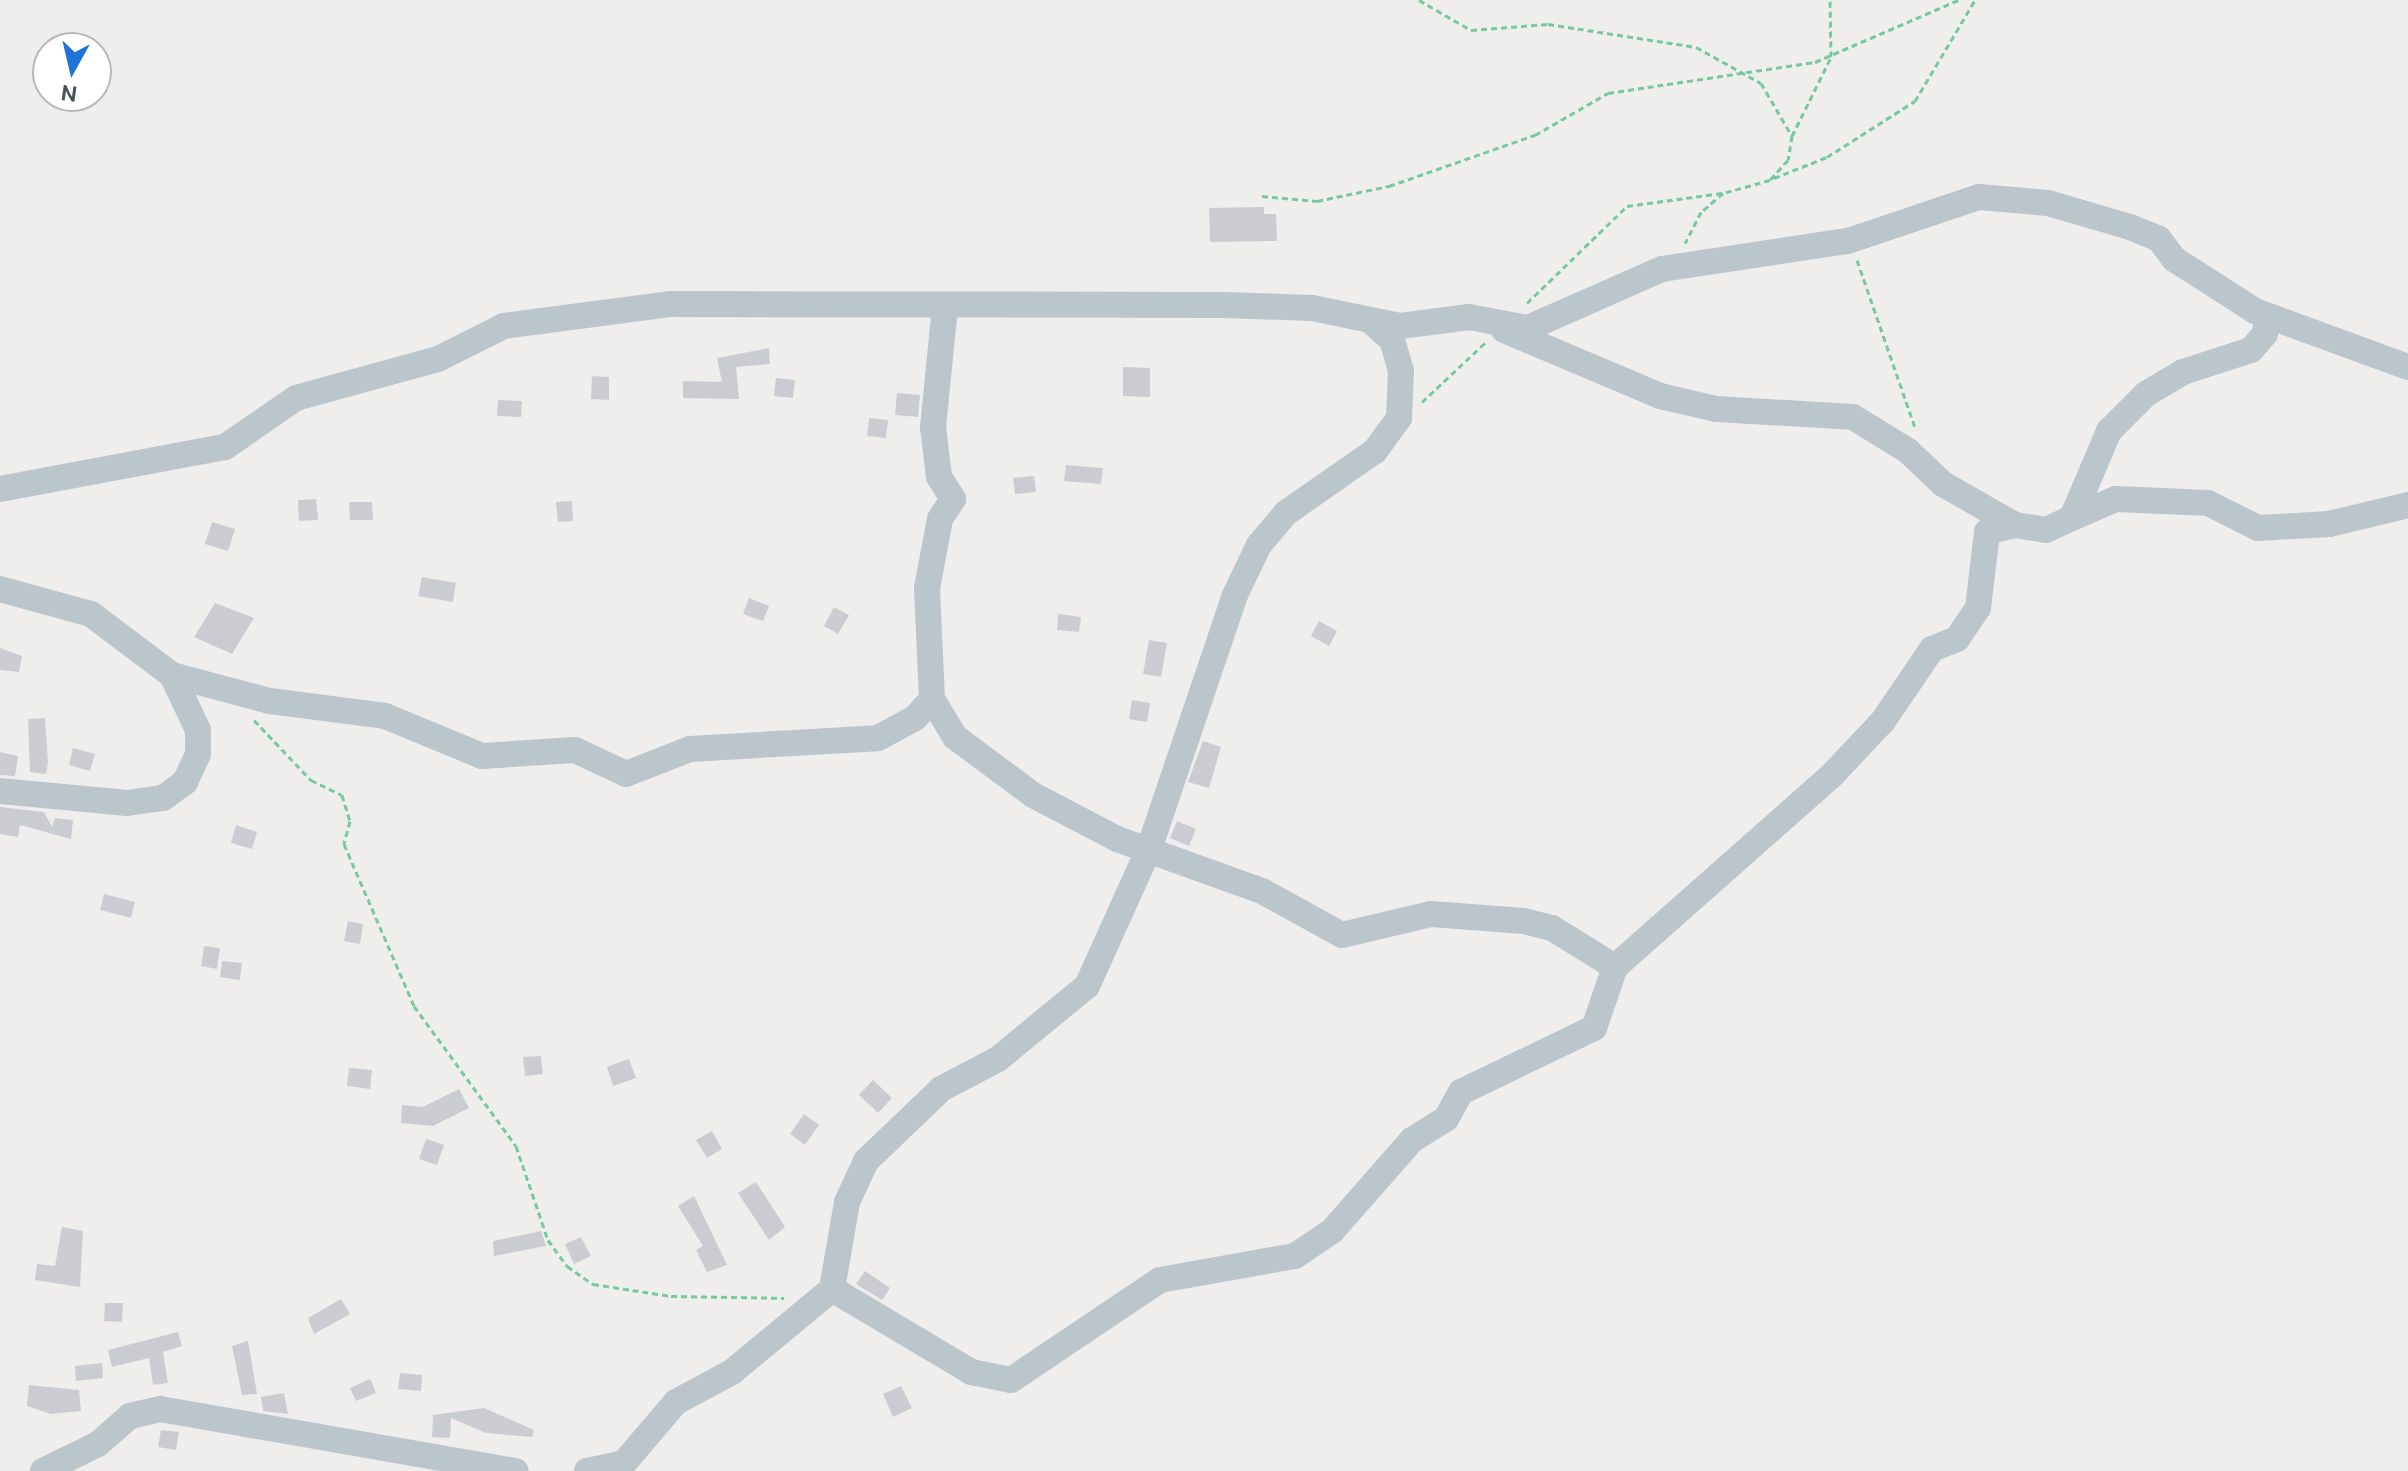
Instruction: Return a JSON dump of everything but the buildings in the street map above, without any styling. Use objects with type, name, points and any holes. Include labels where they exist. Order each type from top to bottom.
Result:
[{"type":"street","points":[[1497,328],[1528,328],[1662,269],[1848,241],[1979,197],[2048,203],[2159,239],[2213,288],[2267,316],[2408,367]]},
{"type":"street","points":[[0,489],[225,447],[296,398],[438,359],[504,326],[670,304],[1253,306],[1312,308],[1373,323],[1469,317],[1660,396],[1716,409],[1853,417],[1908,451],[1943,484],[2015,525],[2046,530],[2116,499],[2208,503],[2258,528],[2329,524],[2408,505]]},
{"type":"street","points":[[945,306],[933,427],[939,477],[953,499],[940,519],[927,588],[932,699],[955,737],[1033,795],[1149,849],[1262,891],[1342,935],[1431,914],[1524,921],[1552,928],[1615,967]]},
{"type":"street","points":[[2072,518],[2109,431],[2146,394],[2183,372],[2251,350],[2267,316]]},
{"type":"street","points":[[587,1471],[624,1463],[642,1448],[655,1420],[732,1372],[824,1292],[847,1202],[866,1161],[941,1089],[998,1059],[1087,986],[1149,849],[1235,595],[1259,545],[1286,513],[1375,451],[1399,418],[1401,371],[1392,340],[1373,323]]},
{"type":"street","points":[[824,1292],[971,1372],[1011,1380],[1034,1371],[1160,1280],[1295,1256],[1332,1231],[1384,1167],[1446,1119],[1461,1092],[1594,1028],[1615,967],[1708,878],[1775,829],[1883,721],[1932,649],[1957,639],[1978,608],[1987,532],[2015,525]]},
{"type":"street","points":[[0,589],[91,614],[172,675],[220,688],[385,716],[482,756],[575,750],[626,774],[690,749],[878,738],[915,718],[932,699]]},
{"type":"street","points":[[0,791],[127,803],[163,798],[185,782],[198,754],[198,730],[172,675]]},
{"type":"street","points":[[43,1471],[98,1444],[130,1416],[160,1409],[516,1471]]},
{"type":"path","points":[[1419,0],[1471,30],[1548,24],[1696,47],[1761,83],[1792,136]]},
{"type":"path","points":[[1770,180],[1788,160],[1792,136],[1831,57],[1830,0]]},
{"type":"path","points":[[1262,196],[1317,201],[1389,186],[1535,135],[1608,93],[1831,57],[1958,0]]},
{"type":"path","points":[[1399,418],[1478,356],[1497,328],[1518,318],[1596,230],[1627,206],[1723,193],[1770,180],[1827,157],[1915,101],[1975,0]]},
{"type":"path","points":[[1662,269],[1680,257],[1701,212],[1723,193]]},
{"type":"path","points":[[1848,241],[1922,446]]},
{"type":"path","points":[[220,688],[299,770],[342,795],[350,821],[344,844],[414,1006],[516,1146],[548,1240],[567,1266],[593,1284],[671,1296],[824,1292]]}]
